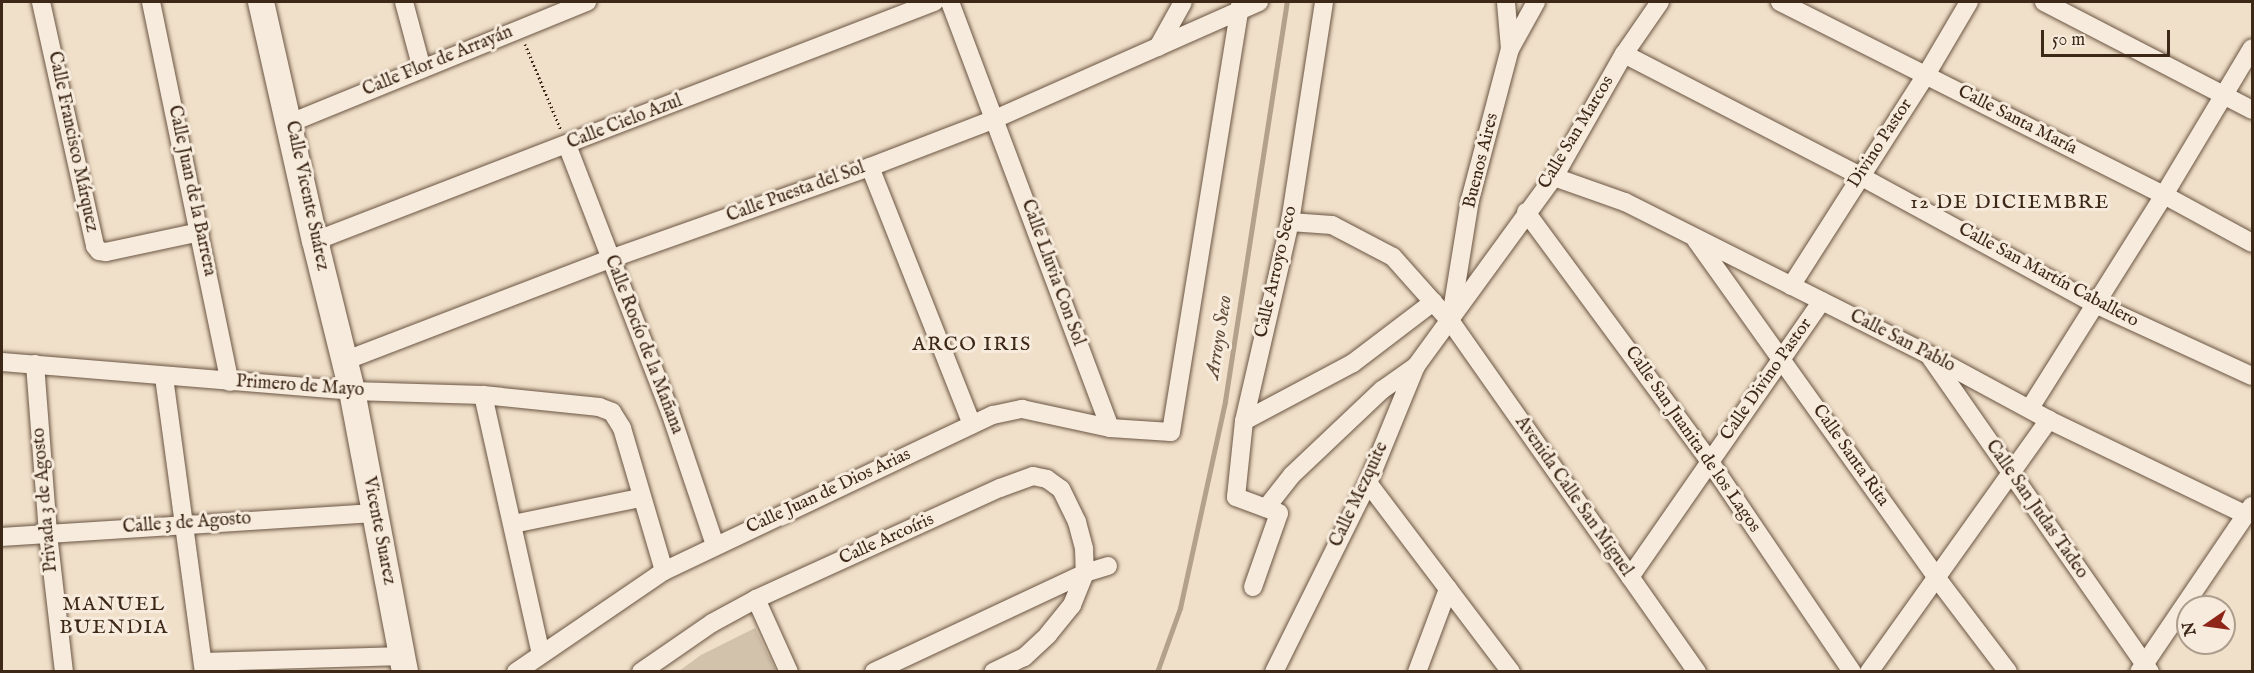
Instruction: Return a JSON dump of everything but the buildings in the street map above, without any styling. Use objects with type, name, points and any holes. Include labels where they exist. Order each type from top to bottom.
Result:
[{"type":"street","name":"Calle Francisco Márquez","points":[[41,2],[95,246],[99,251],[106,252],[200,232]]},
{"type":"street","name":"Calle Juan de la Barrera","points":[[151,2],[230,382]]},
{"type":"street","name":"Calle Vicente Suárez","points":[[261,2],[315,241],[352,391]]},
{"type":"street","points":[[404,2],[422,69]]},
{"type":"street","name":"Calle Flor de Arrayán","points":[[290,123],[519,28],[544,9],[587,2]]},
{"type":"street","name":"Calle Cielo Azul","points":[[315,241],[934,2]]},
{"type":"street","points":[[951,2],[995,119]]},
{"type":"street","points":[[1157,48],[1183,2]]},
{"type":"street","name":"Calle Arroyo Seco","points":[[1272,511],[1236,497],[1244,421],[1290,222],[1324,2]]},
{"type":"street","name":"Buenos Aires","points":[[1451,322],[1470,200],[1510,49],[1506,2]]},
{"type":"street","points":[[1510,49],[1536,2]]},
{"type":"street","name":"Calle San Marcos","points":[[1451,322],[1526,212],[1554,177],[1624,54],[1660,2]]},
{"type":"street","name":"Calle Santa María","points":[[1780,2],[2164,195],[2253,243]]},
{"type":"street","name":"Divino Pastor","points":[[1791,286],[1926,75],[1969,2]]},
{"type":"street","points":[[2044,2],[2253,110]]},
{"type":"street","name":"Calle Puesta del Sol","points":[[344,361],[610,259],[870,167],[995,119],[1157,48],[1249,3]]},
{"type":"street","name":"Calle Juan de Dios Arias","points":[[516,672],[663,571],[993,415],[1022,409],[1110,428],[1171,432],[1249,3]]},
{"type":"street","points":[[2030,408],[2253,48]]},
{"type":"street","name":"Calle San Martín Caballero","points":[[1624,54],[1860,176],[2094,303],[2253,376]]},
{"type":"street","name":"Calle Lluvia Con Sol","points":[[995,119],[1110,428]]},
{"type":"street","name":"Calle Rocío de la Mañana","points":[[567,145],[670,412],[715,545]]},
{"type":"street","points":[[870,167],[972,425]]},
{"type":"street","name":"Calle San Pablo","points":[[1554,177],[1625,202],[1929,355],[2049,420],[2249,510]]},
{"type":"street","name":"Calle San Juanita de los Lagos","points":[[1526,212],[1710,462],[1852,672]]},
{"type":"street","name":"Avenida Calle San Miguel","points":[[1290,222],[1332,225],[1393,257],[1451,322],[1697,672]]},
{"type":"street","name":"Calle Santa Rita","points":[[1695,238],[1936,577],[2008,672]]},
{"type":"street","name":"Calle Divino Pastor","points":[[1630,577],[1822,301]]},
{"type":"street","points":[[1244,421],[1353,363],[1433,302]]},
{"type":"street","name":"Calle Mezquite","points":[[1274,672],[1368,483],[1416,366],[1451,322]]},
{"type":"street","name":"Calle San Judas Tadeo","points":[[1929,355],[2145,669]]},
{"type":"street","name":"Primero de Mayo","points":[[2,362],[352,391],[483,395],[599,408],[612,412],[622,428],[640,498]]},
{"type":"street","name":"Privada 3 de Agosto","points":[[35,364],[48,534],[64,672]]},
{"type":"street","points":[[1253,587],[1272,511],[1292,475],[1382,390],[1416,366]]},
{"type":"street","points":[[164,376],[203,667],[404,664]]},
{"type":"street","name":"Vicente Suarez","points":[[352,391],[373,513],[404,664]]},
{"type":"street","points":[[483,395],[541,654]]},
{"type":"street","points":[[1869,672],[2049,420]]},
{"type":"street","name":"Calle Arcoíris","points":[[641,672],[687,639],[756,599],[1000,488],[1033,476],[1047,479],[1061,489],[1077,522],[1084,549],[1085,573]]},
{"type":"street","points":[[1368,483],[1511,672]]},
{"type":"street","points":[[513,524],[640,498],[663,571]]},
{"type":"street","points":[[2145,669],[2249,510]]},
{"type":"street","name":"Calle 3 de Agosto","points":[[2,537],[373,513]]},
{"type":"street","points":[[874,672],[1085,573],[1108,566]]},
{"type":"street","points":[[993,672],[1024,657],[1048,635],[1072,605],[1085,573]]},
{"type":"street","points":[[1417,672],[1448,589]]},
{"type":"street","points":[[756,599],[789,672]]},
{"type":"path","points":[[519,28],[567,145]]},
{"type":"shaded area","points":[[755,628],[776,671],[679,671],[701,655]]},
{"type":"waterway","name":"Arroyo Seco","points":[[1157,672],[1180,608],[1225,401],[1287,2]]},
{"type":"district","name":"12 DE DICIEMBRE","points":[[2010,202]]},
{"type":"district","name":"ARCO IRIS","points":[[972,344]]},
{"type":"district","name":"MANUEL BUENDIA","points":[[114,616]]}]
